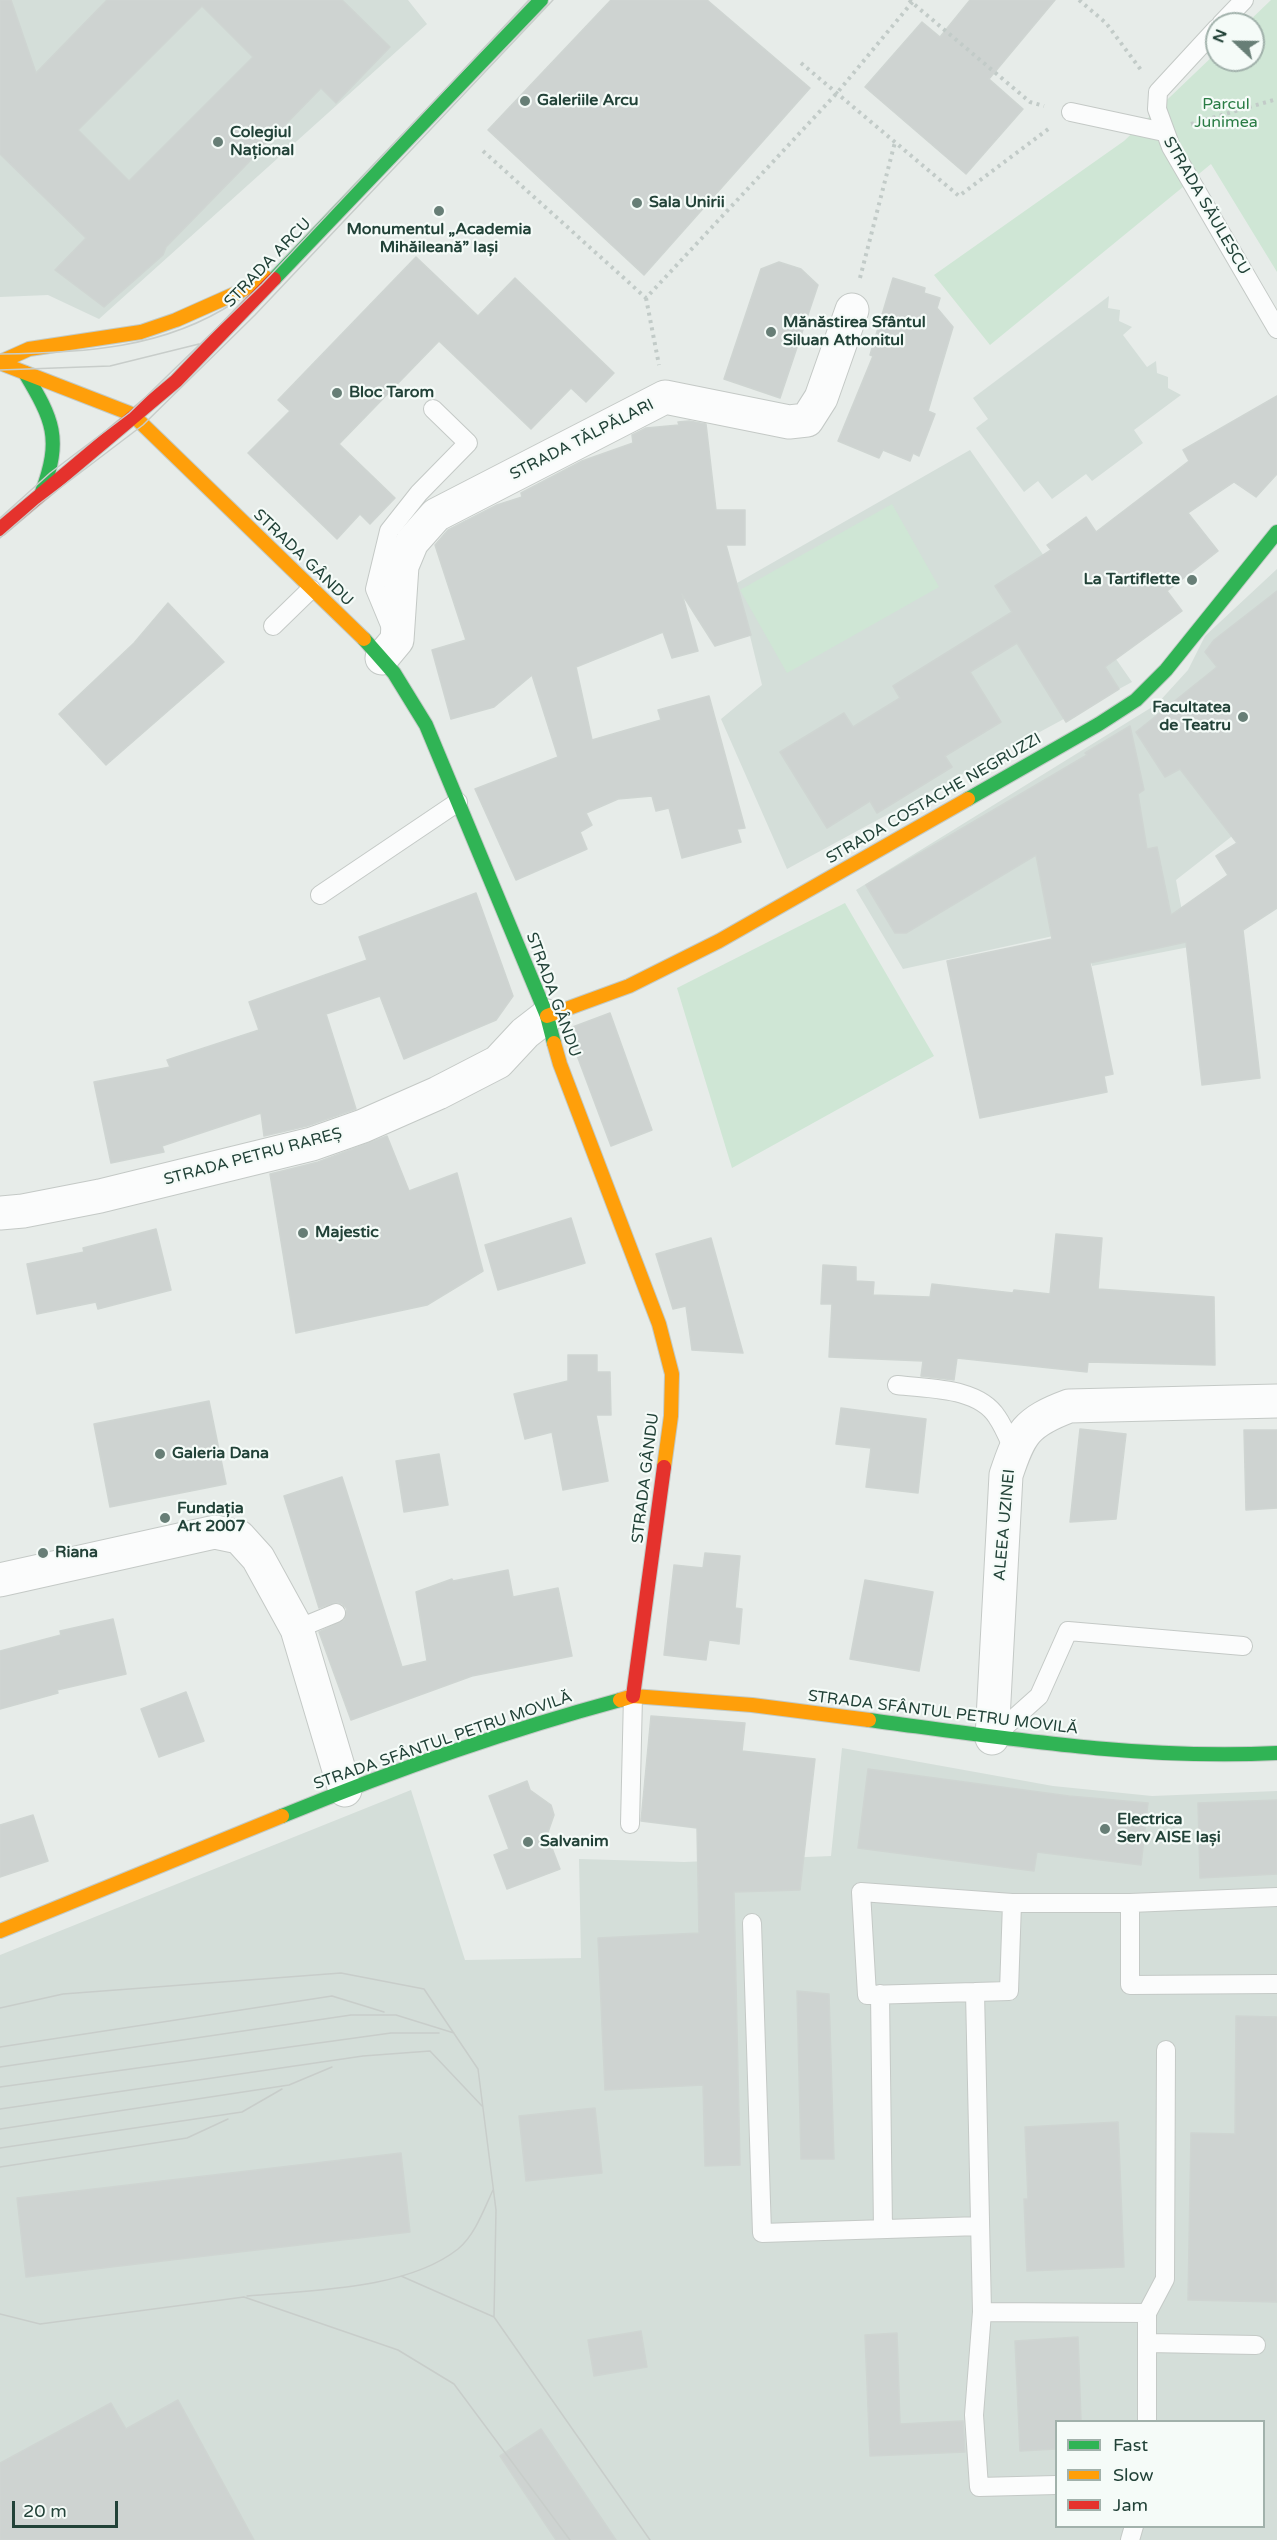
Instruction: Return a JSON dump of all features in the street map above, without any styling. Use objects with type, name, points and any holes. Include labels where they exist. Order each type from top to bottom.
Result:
[{"type":"street","name":"STRADA ARCU","points":[[0,529],[42,492],[136,418],[176,381],[541,0]]},
{"type":"street","points":[[0,363],[29,349],[141,332],[176,320],[239,292],[299,255]]},
{"type":"street","name":"STRADA TĂLPĂLARI","points":[[390,649],[402,566],[412,542],[436,515],[665,397],[789,422],[807,420],[821,398],[852,310]]},
{"type":"street","name":"STRADA GÂNDU","points":[[0,363],[129,413],[136,418],[311,589],[390,649],[426,725],[547,1016],[560,1065],[659,1324],[672,1374],[672,1416],[633,1696]]},
{"type":"street","points":[[24,373],[51,418],[55,436],[53,462],[42,492]]},
{"type":"street","name":"STRADA COSTACHE NEGRUZZI","points":[[547,1016],[629,986],[719,941],[1099,724],[1136,700],[1166,670],[1277,532]]},
{"type":"street","name":"STRADA PETRU RAREȘ","points":[[0,1213],[23,1211],[167,1180],[312,1144],[363,1126],[438,1094],[498,1062],[525,1033],[547,1016]]},
{"type":"street","name":"ALEEA UZINEI","points":[[992,1738],[1006,1475],[1014,1451],[1023,1434],[1041,1416],[1069,1406],[1277,1401]]},
{"type":"street","points":[[0,1580],[215,1532],[239,1537],[258,1558],[297,1629],[345,1790]]},
{"type":"street","name":"STRADA SFÂNTUL PETRU MOVILĂ","points":[[0,1931],[345,1790],[532,1724],[633,1696],[752,1705],[1066,1746],[1218,1756],[1277,1752]]},
{"type":"lane","points":[[1232,12],[1244,0]]},
{"type":"lane","points":[[1158,92],[1205,41]]},
{"type":"lane","name":"STRADA SĂULESCU","points":[[1158,92],[1157,109],[1164,132],[1277,329]]},
{"type":"lane","points":[[1071,112],[1164,132]]},
{"type":"lane","points":[[390,649],[375,589],[389,531],[419,493],[468,443],[433,410]]},
{"type":"lane","points":[[273,626],[311,589]]},
{"type":"lane","points":[[320,895],[458,802]]},
{"type":"lane","points":[[897,1385],[951,1391],[976,1398],[996,1415],[1014,1451]]},
{"type":"lane","points":[[297,1629],[336,1613]]},
{"type":"lane","points":[[992,1738],[1039,1696],[1068,1632],[1243,1646]]},
{"type":"lane","points":[[630,1824],[633,1696]]},
{"type":"lane","points":[[1012,1903],[1009,1991],[867,1995],[861,1892],[1012,1903],[1130,1903],[1277,1897]]},
{"type":"lane","points":[[1130,1903],[1130,1985],[1277,1984]]},
{"type":"lane","points":[[752,1923],[762,2233],[980,2226]]},
{"type":"lane","points":[[975,1992],[982,2312],[974,2415],[979,2487],[1055,2485]]},
{"type":"lane","points":[[880,1994],[883,2229]]},
{"type":"lane","points":[[1147,2420],[1148,2313],[1165,2279],[1166,2050]]},
{"type":"lane","points":[[982,2312],[1148,2313]]},
{"type":"lane","points":[[1148,2343],[1256,2344]]},
{"type":"path","points":[[1079,0],[1106,22],[1158,92]]},
{"type":"path","points":[[646,298],[837,93],[912,1],[1030,102]]},
{"type":"path","points":[[801,63],[959,196],[1071,112]]},
{"type":"path","points":[[1164,132],[1277,99]]},
{"type":"path","points":[[852,310],[894,142]]},
{"type":"path","points":[[483,151],[646,298],[665,397]]},
{"type":"shaded area","name":"Colegiul Național","points":[[0,0],[408,0],[427,24],[99,319],[48,295],[0,297]]},
{"type":"shaded area","points":[[1109,296],[1108,308],[1120,310],[1119,321],[1132,327],[1123,335],[1147,367],[1156,361],[1157,373],[1168,377],[1168,388],[1181,395],[1134,430],[1143,443],[1092,481],[1086,474],[1052,499],[1038,481],[1024,492],[976,428],[988,419],[973,398]]},
{"type":"shaded area","points":[[970,450],[1132,682],[787,869],[721,719],[762,685],[737,583]]},
{"type":"shaded area","points":[[1277,569],[1277,801],[1176,880],[1189,947],[1092,966],[1085,929],[903,969],[856,890],[1157,704],[1188,670],[1205,636]]},
{"type":"shaded area","points":[[842,1748],[1053,1786],[1152,1796],[1277,1791],[1277,2540],[0,2540],[0,1955],[411,1790],[465,1960],[581,1958],[579,1859],[684,1862],[831,1856]]},
{"type":"green space","name":"Parcul Junimea","points":[[1271,0],[1277,0],[1277,272],[1211,164],[990,345],[934,275],[1124,141],[1205,63],[1205,72],[1265,72],[1265,12],[1258,12]]},
{"type":"green space","points":[[892,504],[939,587],[787,673],[740,590]]},
{"type":"green space","points":[[845,903],[934,1056],[732,1168],[677,988]]},
{"type":"building","name":"Colegiul Național","points":[[0,0],[11,0],[36,73],[107,0],[342,0],[390,47],[336,103],[321,88],[166,247],[163,255],[104,307],[55,270],[86,238],[0,154]],"holes":[[[202,6],[253,57],[129,181],[78,130]]]},
{"type":"building","name":"Sala Unirii","points":[[611,0],[707,0],[810,88],[644,275],[488,130]]},
{"type":"building","points":[[970,0],[1055,0],[989,79],[1023,109],[966,174],[865,87],[922,22],[940,37]]},
{"type":"building","name":"Bloc Tarom","points":[[416,257],[478,316],[515,278],[614,373],[586,402],[571,388],[531,429],[439,341],[339,444],[395,498],[370,524],[360,514],[337,539],[248,453],[290,411],[278,400]]},
{"type":"building","name":"Mănăstirea Sfântul Siluan Athonitul","points":[[779,262],[801,269],[818,285],[780,398],[724,379],[761,269]]},
{"type":"building","points":[[893,278],[925,288],[924,293],[940,298],[937,308],[953,327],[928,411],[935,414],[919,456],[913,453],[910,461],[883,450],[879,458],[838,441],[873,356],[870,355]]},
{"type":"building","points":[[1277,396],[1277,474],[1256,497],[1234,482],[1188,513],[1218,551],[1167,591],[1182,611],[1105,667],[1119,689],[1066,722],[1017,643],[970,672],[1001,722],[945,756],[952,767],[877,813],[870,801],[827,828],[780,752],[844,713],[853,727],[900,698],[893,686],[1012,612],[995,586],[1051,550],[1047,545],[1086,517],[1096,532],[1189,461],[1183,450]]},
{"type":"building","points":[[678,422],[706,424],[716,510],[745,510],[745,545],[726,545],[751,635],[715,646],[682,594],[698,651],[672,658],[663,632],[576,667],[592,740],[661,720],[658,710],[709,696],[745,828],[737,829],[741,842],[682,858],[669,808],[656,811],[652,796],[618,799],[586,813],[592,825],[580,832],[587,849],[516,880],[475,789],[558,757],[532,675],[494,707],[451,719],[432,650],[466,640],[435,545],[448,530],[497,505],[522,497],[521,493],[582,461],[633,443],[632,435],[646,428],[679,425]]},
{"type":"building","points":[[1277,591],[1277,908],[1243,930],[1260,1078],[1202,1085],[1186,942],[1090,963],[1113,1074],[1104,1076],[1107,1092],[980,1118],[947,961],[1052,939],[1036,855],[906,933],[895,933],[866,885],[1087,755],[1085,753],[1130,726],[1144,790],[1138,794],[1147,849],[1157,847],[1171,915],[1228,875],[1216,856],[1237,843],[1180,769],[1165,777],[1136,732],[1217,667],[1205,652],[1214,640]]},
{"type":"building","points":[[168,603],[224,662],[106,765],[59,714],[134,643]]},
{"type":"building","points":[[476,893],[513,996],[496,1020],[404,1059],[380,996],[326,1014],[356,1109],[307,1126],[264,1136],[261,1113],[162,1146],[164,1152],[111,1163],[94,1082],[170,1067],[167,1060],[259,1030],[249,1002],[367,960],[359,937]]},
{"type":"building","points":[[610,1013],[652,1130],[611,1146],[578,1058],[570,1028]]},
{"type":"building","points":[[387,1136],[409,1191],[457,1173],[483,1271],[427,1305],[296,1333],[270,1174],[318,1162]]},
{"type":"building","points":[[571,1218],[585,1263],[498,1290],[485,1245]]},
{"type":"building","points":[[156,1229],[171,1290],[98,1309],[96,1302],[37,1314],[27,1264],[84,1252],[83,1248]]},
{"type":"building","points":[[1056,1234],[1102,1238],[1098,1289],[1214,1297],[1215,1365],[1088,1362],[1087,1372],[957,1358],[954,1380],[921,1376],[923,1361],[829,1357],[832,1304],[821,1304],[823,1265],[856,1267],[856,1281],[874,1282],[873,1295],[930,1297],[932,1284],[1013,1293],[1014,1290],[1050,1294]]},
{"type":"building","points":[[711,1238],[743,1353],[692,1350],[686,1306],[673,1309],[656,1254]]},
{"type":"building","points":[[568,1355],[597,1355],[597,1372],[610,1372],[611,1415],[596,1415],[608,1481],[563,1490],[552,1432],[525,1439],[514,1394],[568,1381]]},
{"type":"building","name":"Galeria Dana","points":[[209,1401],[226,1484],[110,1507],[94,1424]]},
{"type":"building","points":[[841,1408],[926,1419],[918,1493],[866,1487],[871,1448],[836,1444]]},
{"type":"building","points":[[1080,1429],[1126,1434],[1116,1519],[1070,1522]]},
{"type":"building","points":[[1244,1430],[1277,1430],[1277,1508],[1246,1510]]},
{"type":"building","points":[[439,1454],[448,1505],[404,1512],[396,1461]]},
{"type":"building","points":[[342,1477],[402,1667],[427,1661],[416,1592],[452,1579],[453,1581],[508,1570],[513,1597],[558,1588],[572,1656],[472,1676],[351,1720],[319,1632],[344,1620],[347,1609],[337,1602],[319,1608],[284,1496]]},
{"type":"building","points":[[705,1553],[740,1556],[735,1608],[742,1609],[739,1644],[709,1640],[706,1660],[664,1655],[674,1565],[703,1568]]},
{"type":"building","points":[[865,1580],[933,1592],[919,1671],[850,1659]]},
{"type":"building","points":[[113,1619],[126,1674],[57,1690],[58,1693],[0,1709],[0,1651],[61,1635],[60,1631]]},
{"type":"building","points":[[186,1692],[204,1741],[159,1757],[141,1709]]},
{"type":"building","points":[[651,1716],[745,1723],[742,1751],[815,1759],[800,1890],[734,1892],[740,2165],[705,2166],[703,2085],[605,2090],[598,1938],[699,1933],[697,1828],[641,1821]]},
{"type":"building","points":[[868,1769],[1069,1796],[1148,1803],[1141,1865],[1037,1852],[1034,1871],[858,1848]]},
{"type":"building","name":"Salvanim","points":[[527,1781],[530,1790],[551,1805],[554,1815],[547,1835],[560,1869],[507,1889],[494,1855],[509,1849],[489,1796]]},
{"type":"building","points":[[1277,1800],[1277,1874],[1200,1878],[1198,1803]]},
{"type":"building","points":[[33,1815],[48,1861],[0,1877],[0,1825]]},
{"type":"building","points":[[797,1991],[829,1994],[834,2159],[801,2159]]},
{"type":"building","points":[[1236,2016],[1277,2017],[1277,2302],[1188,2300],[1191,2133],[1235,2134]]},
{"type":"building","points":[[595,2108],[602,2173],[526,2181],[519,2116]]},
{"type":"building","points":[[1118,2122],[1124,2267],[1027,2271],[1024,2199],[1028,2199],[1025,2127]]},
{"type":"building","points":[[401,2153],[410,2232],[26,2277],[17,2198]]},
{"type":"building","points":[[641,2331],[647,2367],[594,2376],[588,2340]]},
{"type":"building","points":[[897,2333],[900,2424],[963,2421],[965,2452],[870,2456],[865,2335]]},
{"type":"building","points":[[1078,2337],[1081,2420],[1055,2420],[1055,2449],[1020,2451],[1015,2341]]},
{"type":"building","points":[[178,2400],[254,2540],[0,2540],[0,2463],[111,2403],[126,2429]]},
{"type":"building","points":[[541,2429],[616,2540],[556,2540],[500,2456]]},
{"type":"tram line","points":[[0,518],[50,473],[129,413],[262,284],[529,0]]},
{"type":"tram line","points":[[0,538],[39,504],[143,425],[255,315],[553,0]]},
{"type":"tram line","points":[[0,354],[92,350],[151,339],[208,318],[235,302]]},
{"type":"tram line","points":[[0,370],[110,366],[199,344]]},
{"type":"tram line","points":[[0,2008],[63,1994],[341,1973],[424,1989],[478,2069],[496,2210],[494,2317],[650,2540]]},
{"type":"tram line","points":[[0,2047],[332,1996],[384,2012]]},
{"type":"tram line","points":[[0,2067],[351,2015],[396,2015],[454,2033]]},
{"type":"tram line","points":[[0,2087],[391,2033],[439,2033]]},
{"type":"tram line","points":[[0,2109],[363,2056],[430,2051],[482,2106]]},
{"type":"tram line","points":[[0,2129],[289,2085],[332,2067]]},
{"type":"tram line","points":[[0,2148],[242,2112],[282,2089]]},
{"type":"tram line","points":[[0,2167],[187,2138],[228,2119]]},
{"type":"tram line","points":[[247,2296],[357,2286],[412,2273],[437,2263],[458,2249],[469,2237],[493,2190]]},
{"type":"tram line","points":[[401,2276],[494,2317]]},
{"type":"tram line","points":[[0,2314],[40,2324],[244,2297],[398,2350],[454,2384],[570,2540]]},
{"type":"traffic: fast","points":[[274,279],[541,0]]},
{"type":"traffic: fast","points":[[25,373],[42,404],[52,430],[52,457],[42,492]]},
{"type":"traffic: fast","points":[[968,799],[1099,724],[1136,700],[1166,670],[1277,532]]},
{"type":"traffic: fast","points":[[364,639],[394,673],[426,725],[547,1016],[554,1043]]},
{"type":"traffic: fast","points":[[282,1816],[449,1753],[620,1700]]},
{"type":"traffic: fast","points":[[869,1720],[1072,1746],[1174,1753],[1277,1753]]},
{"type":"traffic: slow","points":[[0,362],[29,349],[141,332],[176,320],[239,292],[265,277]]},
{"type":"traffic: slow","points":[[0,363],[129,413],[136,418],[364,639]]},
{"type":"traffic: slow","points":[[547,1016],[629,986],[719,941],[968,799]]},
{"type":"traffic: slow","points":[[554,1043],[659,1324],[672,1374],[671,1416],[664,1467]]},
{"type":"traffic: slow","points":[[620,1700],[633,1696],[752,1705],[869,1720]]},
{"type":"traffic: slow","points":[[0,1931],[282,1816]]},
{"type":"traffic: jam","points":[[0,529],[176,381],[274,279]]},
{"type":"traffic: jam","points":[[633,1696],[664,1467]]},
{"type":"place","name":"Galeriile Arcu","points":[[525,101]]},
{"type":"place","name":"Colegiul Național","points":[[218,142]]},
{"type":"place","name":"Sala Unirii","points":[[637,203]]},
{"type":"place","name":"Monumentul „Academia Mihăileană” Iași","points":[[439,211]]},
{"type":"place","name":"Mănăstirea Sfântul Siluan Athonitul","points":[[771,332]]},
{"type":"place","name":"Bloc Tarom","points":[[337,393]]},
{"type":"place","name":"La Tartiflette","points":[[1192,580]]},
{"type":"place","name":"Facultatea de Teatru","points":[[1243,717]]},
{"type":"place","name":"Majestic","points":[[303,1233]]},
{"type":"place","name":"Galeria Dana","points":[[160,1454]]},
{"type":"place","name":"Fundația Art 2007","points":[[165,1518]]},
{"type":"place","name":"Riana","points":[[43,1553]]},
{"type":"place","name":"Electrica Serv AISE Iași","points":[[1105,1829]]},
{"type":"place","name":"Salvanim","points":[[528,1842]]}]
